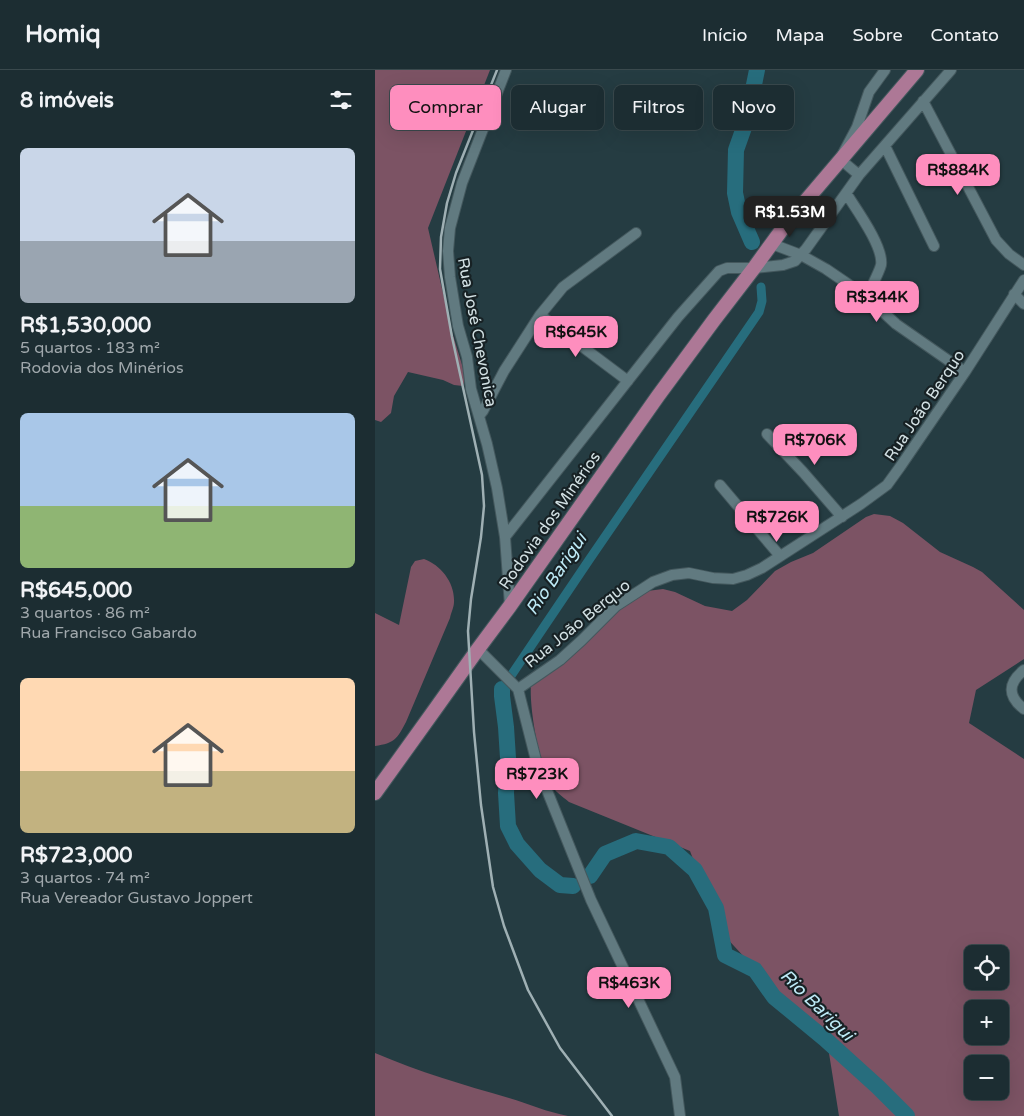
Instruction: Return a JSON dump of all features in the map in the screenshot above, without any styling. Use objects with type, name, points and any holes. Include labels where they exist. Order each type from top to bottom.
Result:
[{"type":"main road","name":"Rodovia dos Minérios","points":[[375,793],[714,320],[786,224],[917,70]]},
{"type":"street","name":"Rua José Chevonica","points":[[506,70],[461,183],[452,215],[448,251],[458,326],[467,357],[471,389],[487,444],[497,488],[505,537],[510,606]]},
{"type":"street","points":[[859,175],[840,159],[857,127],[869,92],[885,70]]},
{"type":"street","points":[[505,537],[678,317],[719,271],[727,268],[783,265],[795,261],[859,175],[951,70]]},
{"type":"street","points":[[923,101],[997,240],[1009,254],[1024,265]]},
{"type":"street","points":[[885,146],[933,246]]},
{"type":"street","points":[[846,193],[874,238],[879,252],[881,265],[867,297]]},
{"type":"street","points":[[479,416],[540,315],[563,287],[636,233]]},
{"type":"street","points":[[772,244],[801,255],[826,268],[867,297],[896,324],[965,372]]},
{"type":"street","name":"Rua João Berquo","points":[[478,648],[518,689],[560,660],[616,606],[653,582],[672,575],[689,573],[713,578],[733,579],[747,575],[762,568],[875,495],[887,485],[906,460],[1024,280]]},
{"type":"street","points":[[1014,294],[1024,304]]},
{"type":"street","points":[[540,315],[628,381]]},
{"type":"street","points":[[767,434],[842,516]]},
{"type":"street","points":[[720,485],[780,556]]},
{"type":"street","points":[[1024,670],[1012,685],[1011,692],[1014,700],[1024,709]]},
{"type":"street","points":[[518,689],[537,768],[591,900],[675,1077],[681,1116]]},
{"type":"shaded area","points":[[375,70],[490,70],[484,85],[390,85],[390,130],[466,130],[428,228],[452,332],[465,378],[463,386],[408,372],[394,396],[391,413],[381,422],[375,420]]},
{"type":"shaded area","points":[[874,514],[890,516],[903,523],[940,552],[982,572],[1024,610],[1024,659],[976,690],[969,723],[1024,759],[1024,1116],[839,1116],[828,1047],[721,932],[690,851],[569,802],[552,786],[546,774],[533,720],[531,685],[620,607],[647,591],[663,589],[675,592],[705,606],[732,611],[747,600],[775,571],[813,553],[866,517]]},
{"type":"shaded area","points":[[424,559],[436,566],[446,576],[454,595],[453,608],[403,728],[391,742],[375,746],[375,613],[399,625],[411,567],[415,561]]},
{"type":"shaded area","points":[[375,1053],[442,1078],[568,1116],[375,1116]]},
{"type":"waterway","name":"Rio Barigui","points":[[752,242],[739,212],[735,193],[736,150],[747,119],[757,70]]},
{"type":"waterway","name":"Rio Barigui","points":[[502,689],[759,312],[762,301],[761,287]]},
{"type":"waterway","name":"Rio Barigui","points":[[502,689],[508,758],[506,793],[508,826],[517,844],[540,870],[560,885],[573,886]]},
{"type":"waterway","name":"Rio Barigui","points":[[590,876],[605,854],[636,841],[669,847],[695,870],[716,908],[725,955],[755,970],[774,997],[825,1039],[907,1116]]},
{"type":"railway","points":[[497,70],[456,173],[447,203],[441,237],[440,269],[452,337],[482,475],[484,506],[468,631],[474,732],[481,805],[493,887],[504,926],[528,990],[560,1048],[612,1116]]}]
